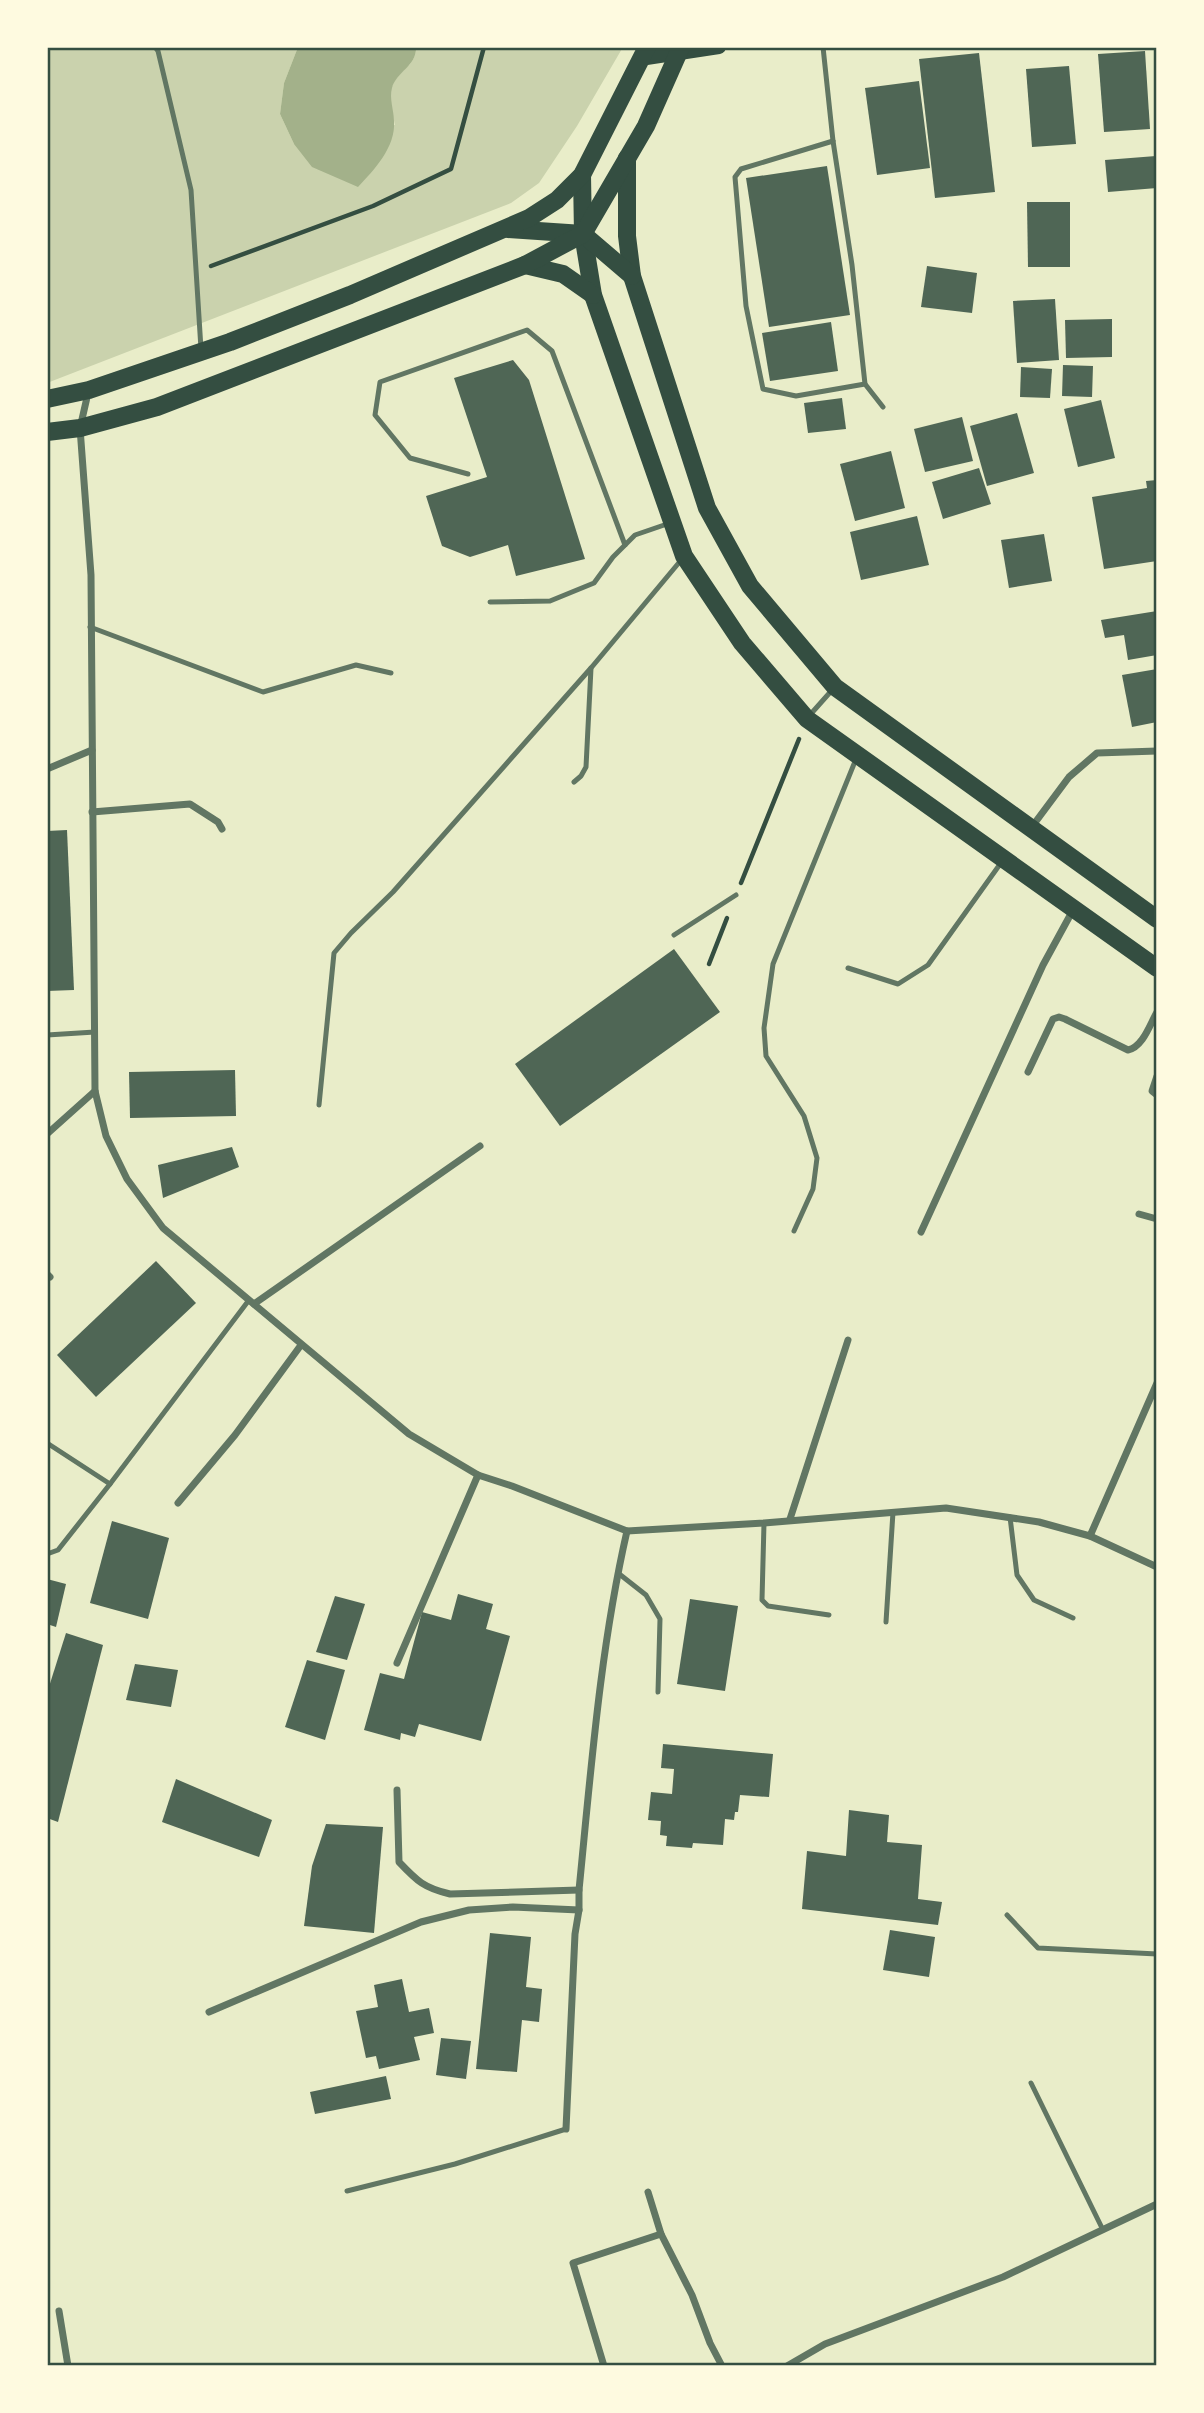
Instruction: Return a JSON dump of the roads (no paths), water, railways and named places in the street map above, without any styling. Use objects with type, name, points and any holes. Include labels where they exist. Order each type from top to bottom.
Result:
[{"type":"main road","points":[[47,399],[89,390],[201,352],[349,295],[508,229],[557,200],[582,175],[644,53],[719,47]]},
{"type":"main road","points":[[47,432],[80,428],[157,407],[525,265],[583,234],[646,127],[680,50]]},
{"type":"main road","points":[[627,158],[627,236],[632,276],[706,508],[750,586],[835,687],[1157,919]]},
{"type":"main road","points":[[582,175],[583,234],[593,295],[684,556],[742,643],[807,719],[1157,968]]},
{"type":"main road","points":[[508,229],[583,234],[632,276]]},
{"type":"main road","points":[[525,265],[563,274],[593,295]]},
{"type":"street","points":[[89,390],[80,428],[91,575],[95,1091],[106,1136],[127,1179],[163,1228],[409,1434],[478,1475],[627,1531],[946,1508],[1039,1522],[1090,1536],[1157,1567]]},
{"type":"street","points":[[47,769],[92,750]]},
{"type":"street","points":[[1031,829],[1069,777],[1097,753],[1157,751]]},
{"type":"street","points":[[92,812],[190,804],[218,822],[222,828]]},
{"type":"street","points":[[921,1232],[1043,965],[1074,909]]},
{"type":"street","points":[[1028,1072],[1053,1019],[1065,1019],[1128,1050],[1139,1044],[1157,1012]]},
{"type":"street","points":[[1157,1076],[1152,1091],[1157,1095]]},
{"type":"street","points":[[47,1134],[95,1091]]},
{"type":"street","points":[[252,1302],[480,1146]]},
{"type":"street","points":[[1139,1214],[1157,1219]]},
{"type":"street","points":[[790,1520],[848,1340]]},
{"type":"street","points":[[178,1503],[234,1435],[301,1345]]},
{"type":"street","points":[[1090,1536],[1157,1383]]},
{"type":"street","points":[[397,1663],[478,1475]]},
{"type":"street","points":[[566,2129],[575,1934],[596,1723],[617,1573],[627,1531]]},
{"type":"street","points":[[397,1790],[399,1862],[430,1890],[450,1894],[579,1890]]},
{"type":"street","points":[[209,2012],[421,1922],[469,1910],[513,1907],[579,1910]]},
{"type":"street","points":[[648,2192],[661,2234],[692,2295],[710,2343],[722,2366]]},
{"type":"street","points":[[787,2366],[825,2344],[1003,2277],[1157,2204]]},
{"type":"street","points":[[604,2366],[573,2263],[661,2234]]},
{"type":"street","points":[[59,2311],[68,2366]]},
{"type":"lane","points":[[155,47],[191,190],[201,352]]},
{"type":"lane","points":[[823,47],[865,384],[883,407]]},
{"type":"lane","points":[[833,142],[741,169],[735,177],[746,306],[763,390],[796,396],[865,384]]},
{"type":"lane","points":[[468,474],[410,458],[375,415],[380,382],[527,330],[552,351],[625,545]]},
{"type":"lane","points":[[490,602],[550,601],[594,583],[613,557],[635,535],[673,522]]},
{"type":"lane","points":[[319,1105],[334,953],[393,892],[591,668],[684,556]]},
{"type":"lane","points":[[90,627],[263,692],[356,666],[391,673]]},
{"type":"lane","points":[[574,782],[582,776],[586,767],[591,668]]},
{"type":"lane","points":[[807,719],[835,687]]},
{"type":"lane","points":[[794,1231],[813,1189],[817,1158],[804,1116],[766,1055],[764,1028],[773,964],[858,756]]},
{"type":"lane","points":[[848,968],[898,984],[928,965],[1004,860]]},
{"type":"lane","points":[[674,935],[736,895]]},
{"type":"lane","points":[[47,1035],[95,1032]]},
{"type":"lane","points":[[47,1554],[58,1550],[252,1302]]},
{"type":"lane","points":[[47,1443],[110,1484]]},
{"type":"lane","points":[[886,1622],[893,1512]]},
{"type":"lane","points":[[1010,1517],[1017,1575],[1034,1600],[1073,1618]]},
{"type":"lane","points":[[764,1523],[762,1600],[768,1606],[829,1615]]},
{"type":"lane","points":[[617,1573],[646,1595],[660,1619],[658,1692]]},
{"type":"lane","points":[[1007,1915],[1038,1948],[1157,1954]]},
{"type":"lane","points":[[1031,2083],[1103,2230]]},
{"type":"lane","points":[[347,2192],[455,2164],[566,2129]]}]
